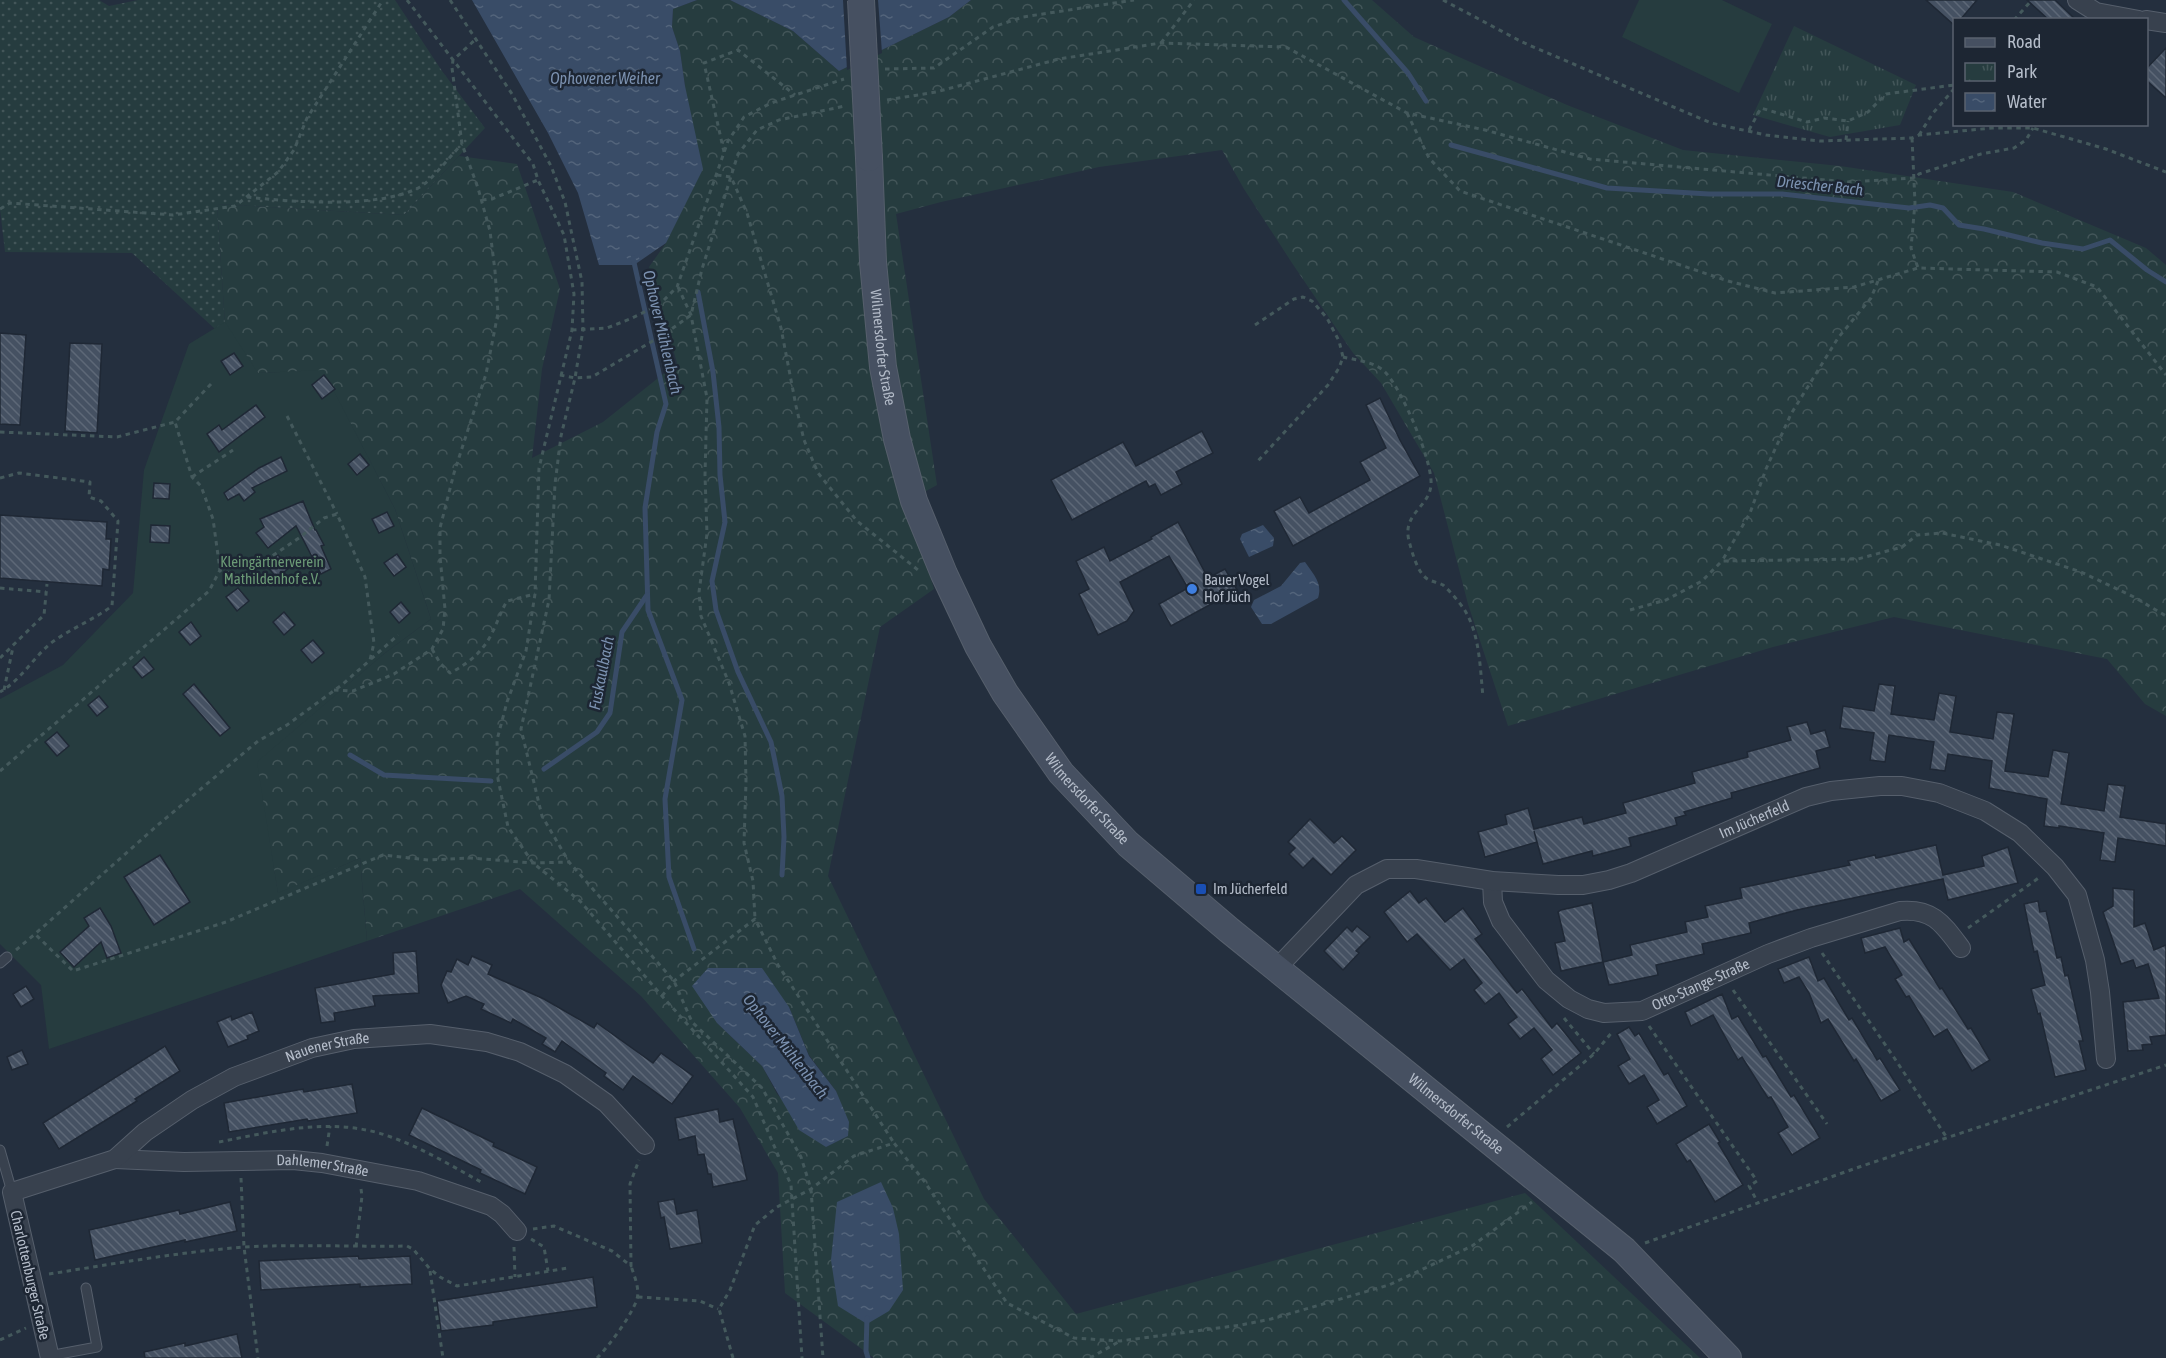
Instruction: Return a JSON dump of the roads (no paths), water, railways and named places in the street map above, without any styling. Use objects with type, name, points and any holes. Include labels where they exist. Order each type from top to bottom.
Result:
[{"type":"street","name":"Wilmersdorfer Straße","points":[[861,0],[873,262],[883,368],[897,439],[914,501],[944,574],[969,629],[1005,693],[1061,773],[1128,844],[1275,969],[1494,1143],[1624,1250],[1728,1358]]},
{"type":"street","points":[[2077,0],[2096,12],[2128,18]]},
{"type":"street","points":[[2148,20],[2166,23]]},
{"type":"street","name":"Im Jücherfeld","points":[[1275,969],[1356,885],[1381,872],[1394,869],[1416,869],[1492,881],[1583,885],[1631,873],[1806,797],[1831,791],[1902,786],[1939,793],[1985,810],[2020,833],[2055,867],[2078,895],[2095,960],[2106,1059]]},
{"type":"street","name":"Otto-Stange-Straße","points":[[1492,881],[1493,902],[1501,921],[1546,980],[1569,999],[1588,1009],[1604,1013],[1642,1011],[1768,954],[1875,917],[1911,910],[1931,915],[1940,921],[1957,943]]},
{"type":"street","name":"Nauener Straße","points":[[12,1192],[115,1159],[145,1132],[192,1100],[234,1077],[312,1048],[354,1040],[430,1034],[487,1042],[520,1052],[565,1074],[606,1103],[645,1145]]},
{"type":"street","name":"Dahlemer Straße","points":[[115,1159],[184,1162],[292,1160],[322,1162],[418,1181],[492,1206],[517,1231]]},
{"type":"street","name":"Charlottenburger Straße","points":[[12,1192],[50,1357]]},
{"type":"lane","points":[[0,1150],[12,1192]]},
{"type":"lane","points":[[50,1357],[97,1347],[86,1288]]},
{"type":"water","name":"Ophovener Weiher","points":[[472,0],[697,0],[673,9],[672,27],[680,51],[703,169],[666,243],[634,265],[599,265],[578,193],[548,133]]},
{"type":"water","points":[[730,0],[971,0],[949,17],[839,71],[793,31]]},
{"type":"water","points":[[1263,525],[1274,538],[1273,546],[1249,557],[1240,539],[1242,534]]},
{"type":"water","points":[[1305,562],[1318,583],[1318,598],[1271,624],[1262,624],[1251,607],[1254,600],[1281,586],[1300,563]]},
{"type":"water","points":[[708,968],[762,968],[789,1007],[809,1056],[836,1091],[849,1122],[848,1136],[826,1147],[799,1130],[762,1066],[717,1023],[692,986]]},
{"type":"water","points":[[881,1182],[893,1208],[899,1234],[903,1290],[889,1311],[867,1324],[838,1306],[831,1260],[837,1202]]},
{"type":"waterway","name":"Driescher Bach","points":[[1344,0],[1408,73],[1426,101]]},
{"type":"waterway","name":"Driescher Bach","points":[[1451,145],[1607,188],[1709,194],[1782,194],[1909,208],[1930,205],[1943,208],[1959,225],[2042,243],[2083,249],[2110,240],[2147,270],[2166,282]]},
{"type":"waterway","name":"Ophover Mühlenbach","points":[[633,258],[666,404],[657,432],[645,508],[648,610],[682,700],[665,799],[669,877],[694,949]]},
{"type":"waterway","points":[[698,292],[713,372],[725,522],[712,581],[716,610],[738,672],[771,742],[782,796],[784,837],[782,875]]},
{"type":"waterway","name":"Fuskaulbach","points":[[544,769],[597,732],[610,713],[622,632],[647,595]]},
{"type":"waterway","name":"Fuskaulbach","points":[[350,755],[384,775],[491,781]]},
{"type":"waterway","points":[[867,1318],[866,1351],[868,1358]]},
{"type":"place","name":"Bauer Vogel Hof Jüch","points":[[1192,589]]},
{"type":"place","name":"Im Jücherfeld","points":[[1201,889]]},
{"type":"park label","name":"Kleingärtnerverein Mathildenhof e.V.","points":[[272,570]]}]
